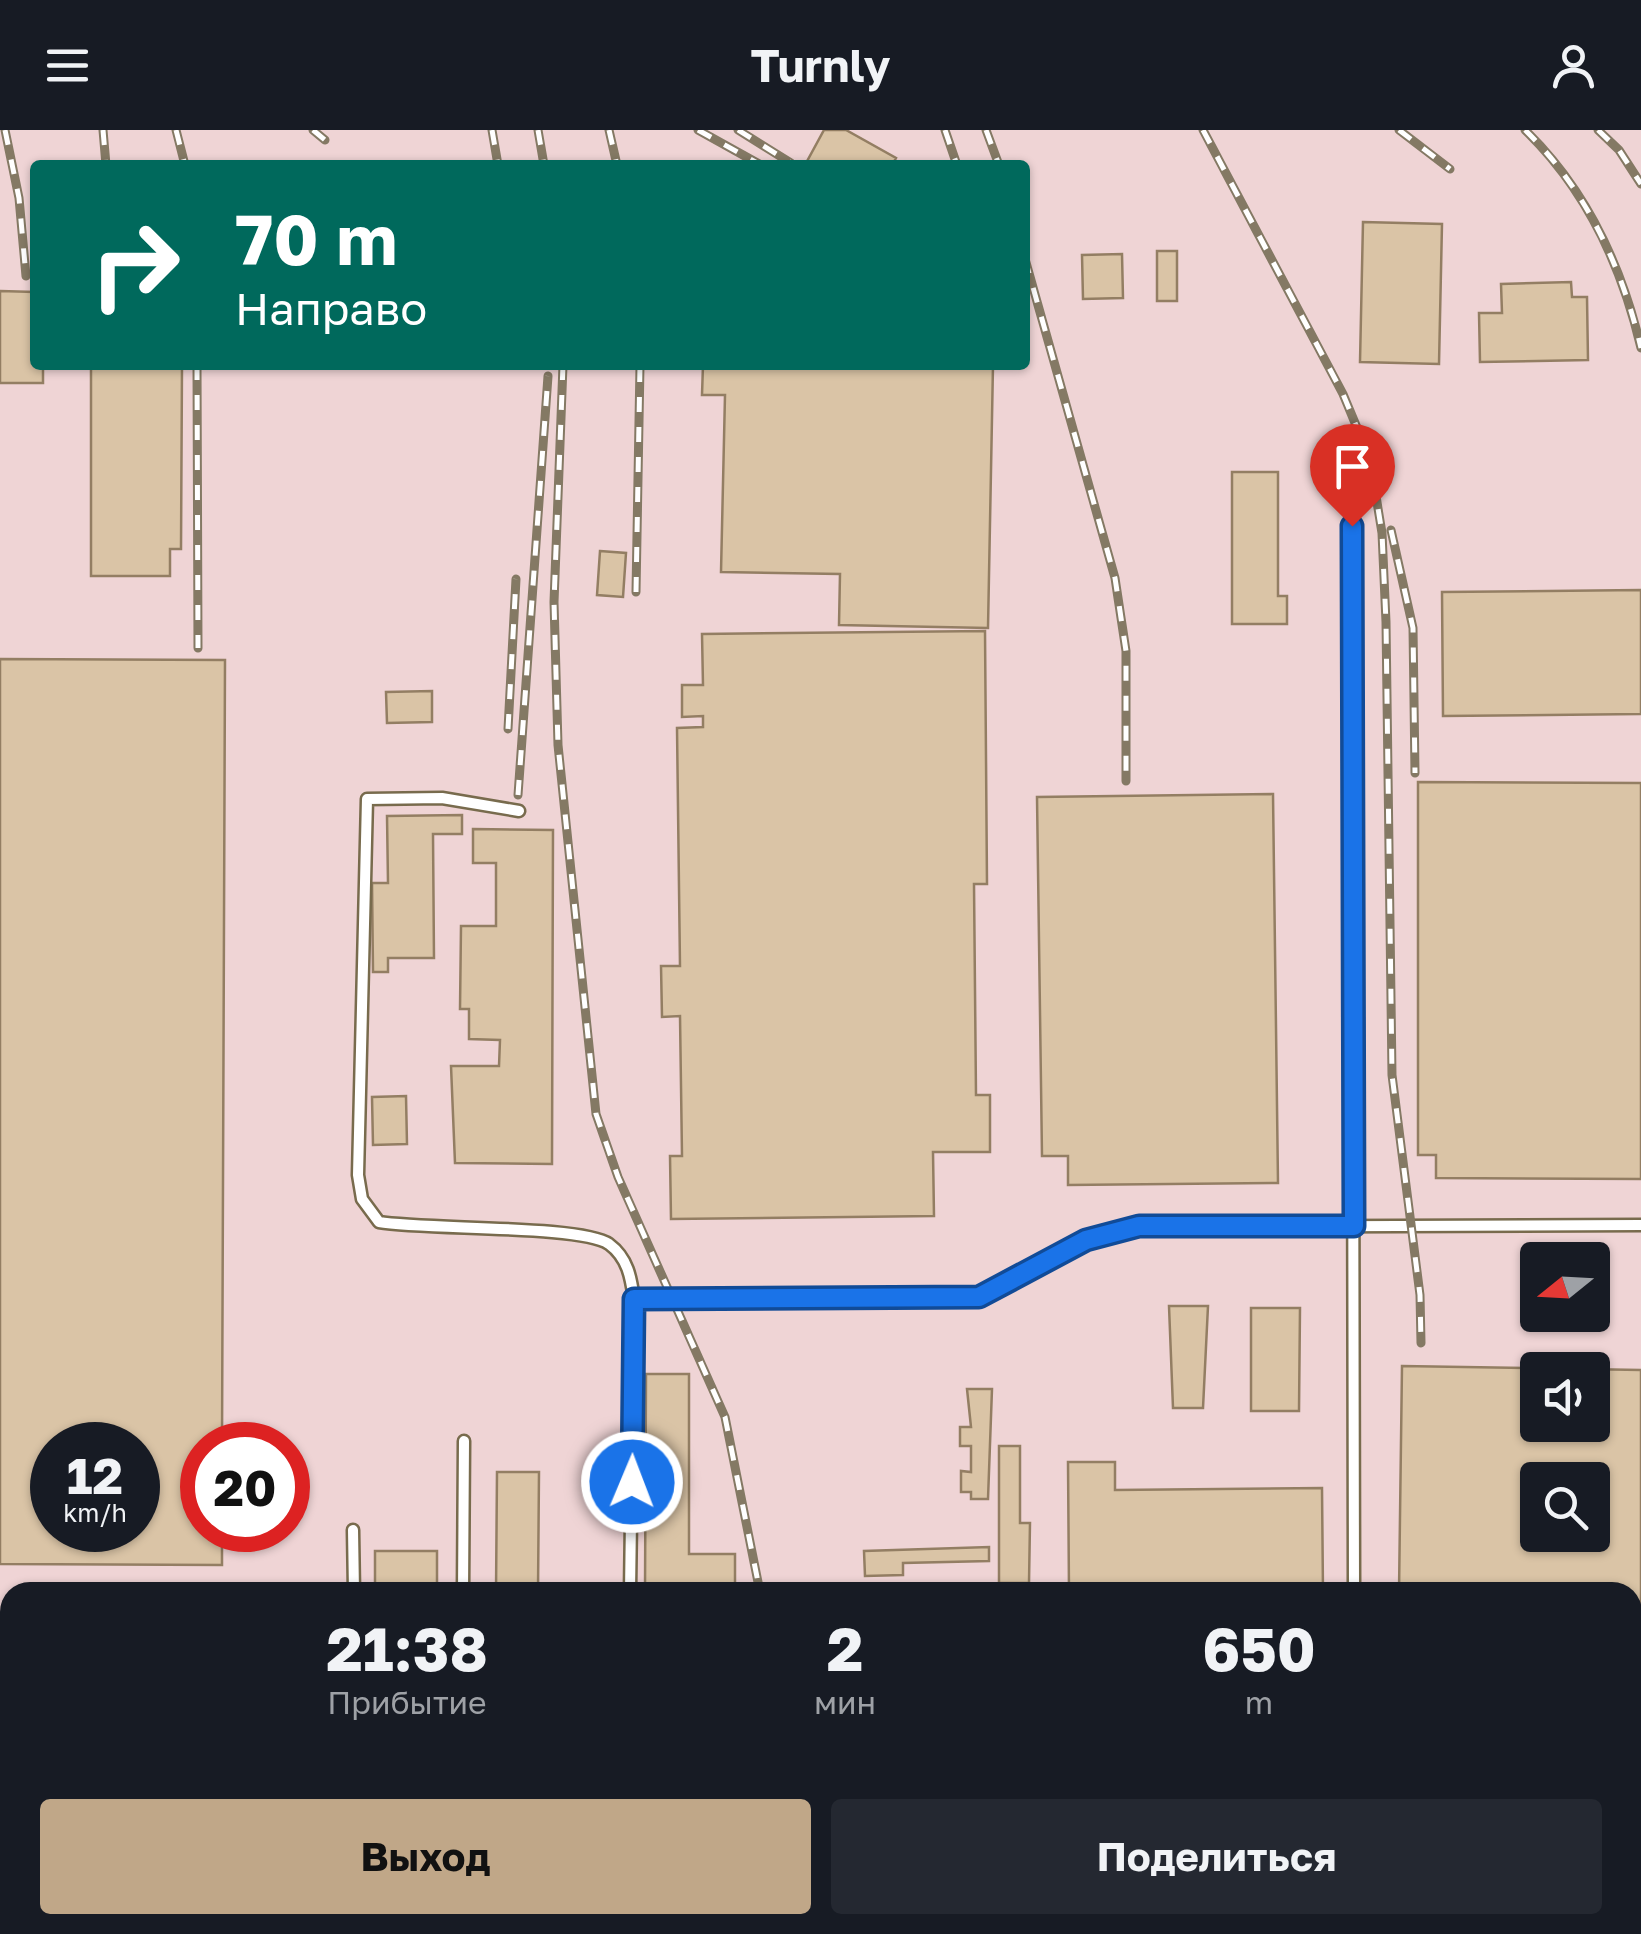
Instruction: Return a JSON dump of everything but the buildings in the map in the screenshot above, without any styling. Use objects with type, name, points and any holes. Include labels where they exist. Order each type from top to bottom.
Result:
[{"type":"lane","points":[[1352,526],[1354,1582]]},
{"type":"lane","points":[[519,811],[442,798],[366,799],[358,1174],[362,1199],[379,1222],[420,1229],[546,1231],[608,1243],[630,1268],[634,1299],[630,1582]]},
{"type":"lane","points":[[634,1299],[979,1297],[1086,1240],[1139,1226],[1641,1225]]},
{"type":"lane","points":[[463,1582],[464,1441]]},
{"type":"lane","points":[[353,1530],[354,1582]]},
{"type":"shaded area","points":[[0,130],[1641,130],[1641,1582],[0,1582]]},
{"type":"railway","points":[[5,130],[19,198],[26,276]]},
{"type":"railway","points":[[103,130],[106,160]]},
{"type":"railway","points":[[176,130],[184,160]]},
{"type":"railway","points":[[313,130],[325,140]]},
{"type":"railway","points":[[492,130],[497,160]]},
{"type":"railway","points":[[538,130],[543,160]]},
{"type":"railway","points":[[609,130],[616,160]]},
{"type":"railway","points":[[698,130],[752,160]]},
{"type":"railway","points":[[738,130],[786,160]]},
{"type":"railway","points":[[945,130],[955,160]]},
{"type":"railway","points":[[986,130],[997,160]]},
{"type":"railway","points":[[1203,130],[1343,394],[1370,459],[1382,533],[1386,622],[1392,1075],[1420,1295],[1421,1343]]},
{"type":"railway","points":[[1399,130],[1450,169]]},
{"type":"railway","points":[[1525,130],[1566,178],[1599,231],[1623,288],[1641,348]]},
{"type":"railway","points":[[1598,130],[1619,150],[1641,184]]},
{"type":"railway","points":[[1030,277],[1115,578],[1126,651],[1126,781]]},
{"type":"railway","points":[[197,370],[198,648]]},
{"type":"railway","points":[[563,370],[554,602],[558,745],[596,1114],[618,1177],[725,1417],[758,1582]]},
{"type":"railway","points":[[636,592],[640,370]]},
{"type":"railway","points":[[518,795],[548,376]]},
{"type":"railway","points":[[1391,530],[1413,628],[1415,773]]},
{"type":"railway","points":[[508,729],[516,579]]},
{"type":"route","points":[[632,1482],[634,1299],[979,1297],[1086,1240],[1139,1226],[1354,1226],[1352,526]]}]
